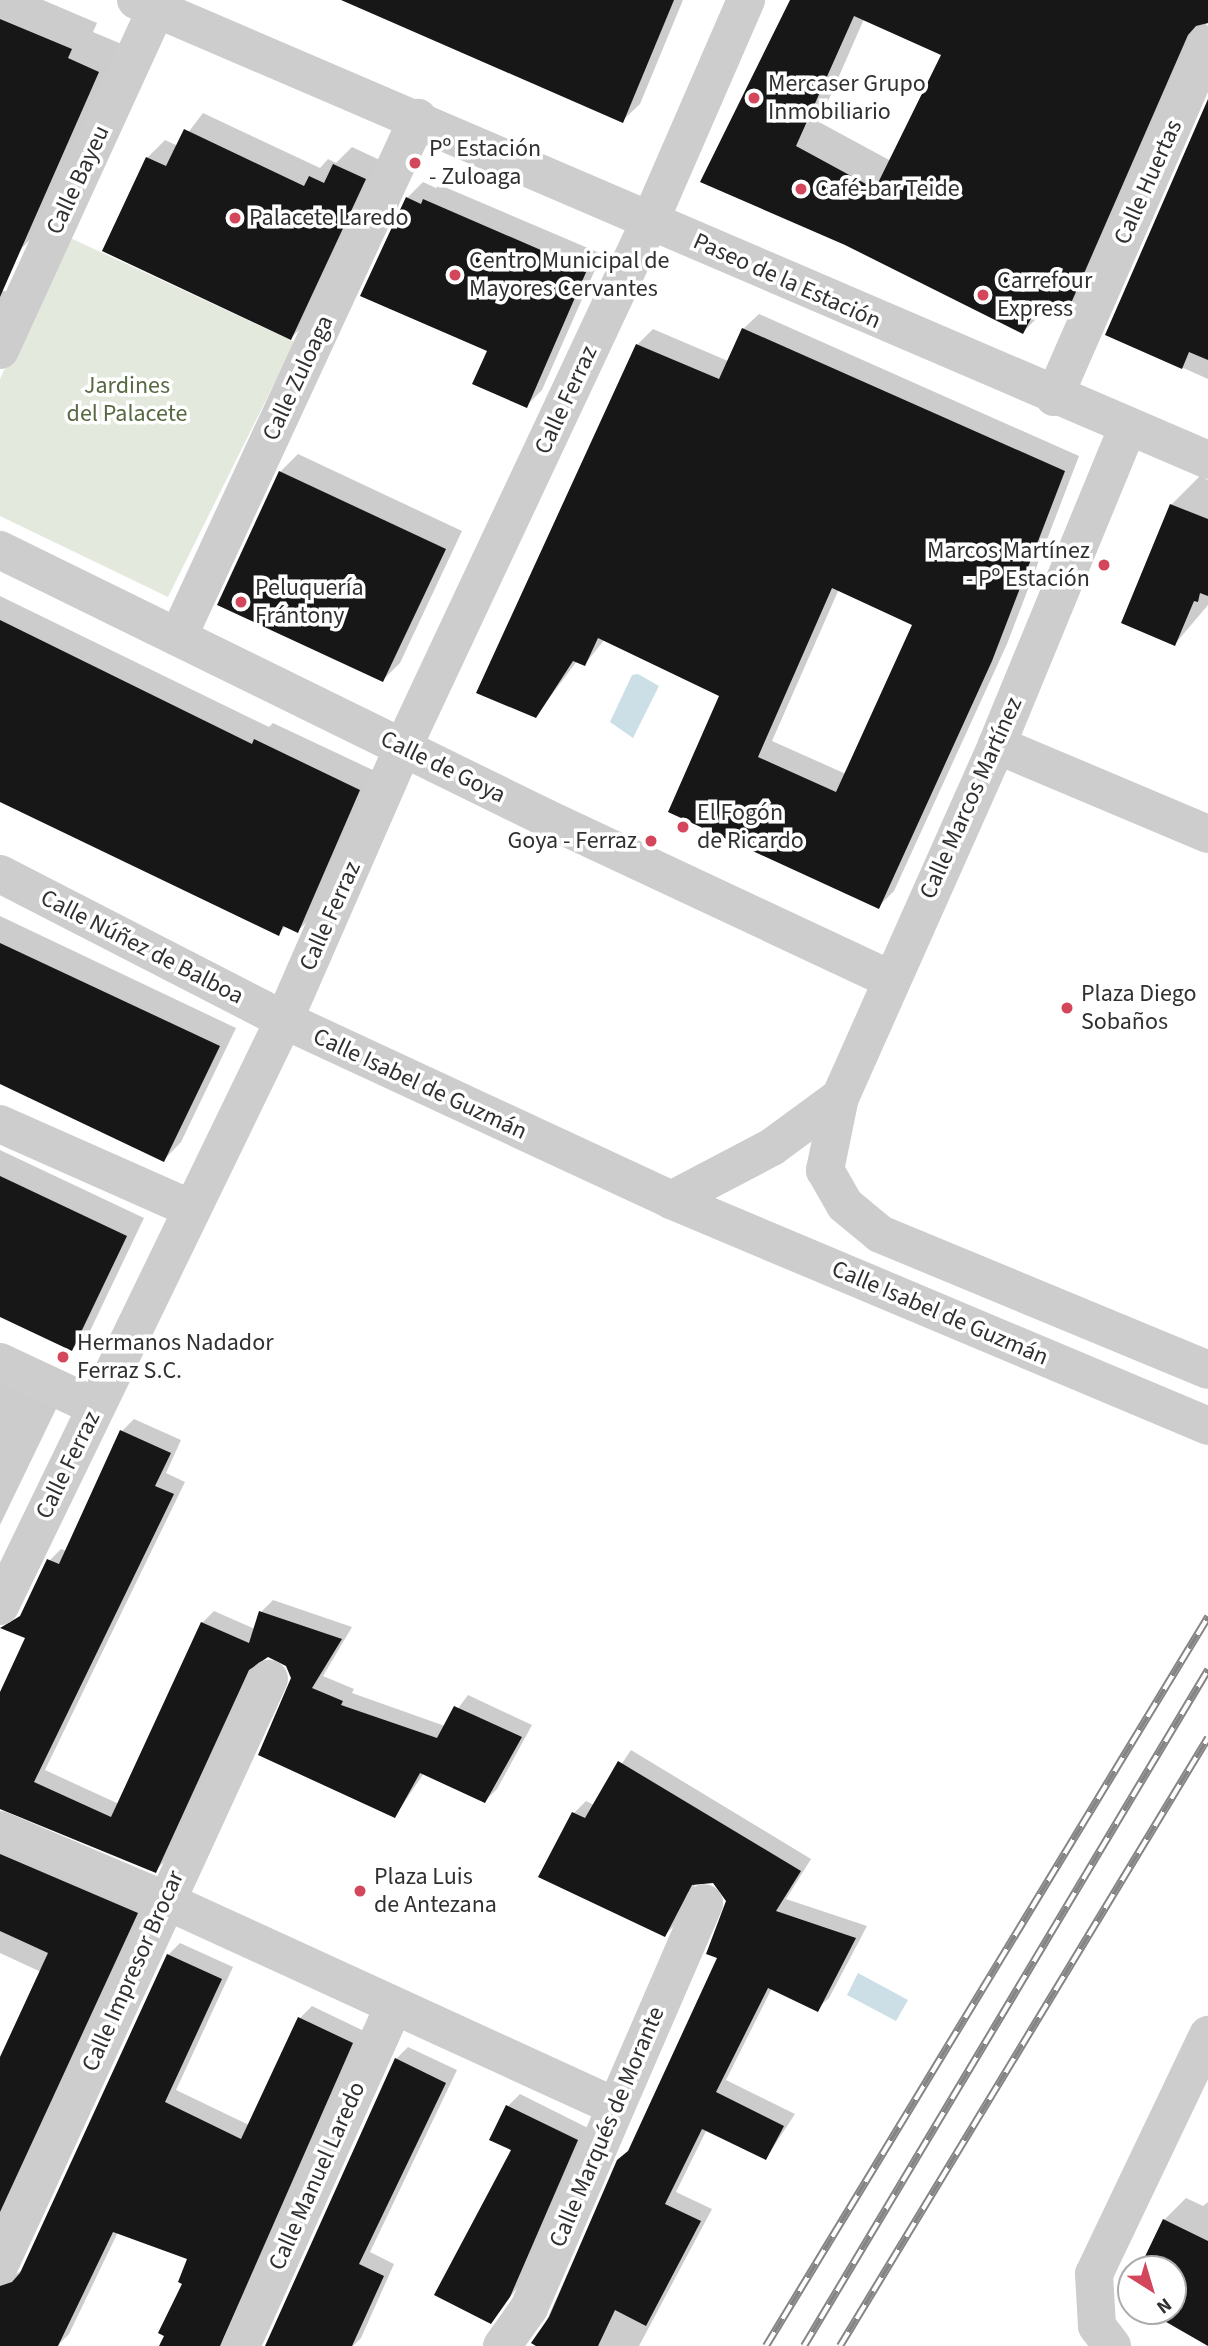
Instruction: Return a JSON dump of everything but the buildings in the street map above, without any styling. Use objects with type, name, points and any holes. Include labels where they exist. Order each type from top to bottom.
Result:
[{"type":"street","name":"Calle Ferraz","points":[[0,1606],[284,1020],[403,747],[650,221],[746,0]]},
{"type":"street","name":"Paseo de la Estación","points":[[146,4],[418,118],[1127,429],[1208,460]]},
{"type":"street","name":"Calle Bayeu","points":[[0,350],[146,4]]},
{"type":"street","name":"Calle Huertas","points":[[1054,397],[1208,44]]},
{"type":"street","name":"Calle Zuloaga","points":[[178,637],[418,118]]},
{"type":"street","name":"Calle Marcos Martínez","points":[[825,1170],[840,1097],[889,979],[997,746],[1127,429]]},
{"type":"street","name":"Calle de Goya","points":[[0,550],[403,747],[889,979]]},
{"type":"street","points":[[997,746],[1208,834]]},
{"type":"street","name":"Calle Núñez de Balboa","points":[[0,874],[284,1020]]},
{"type":"street","name":"Calle Isabel de Guzmán","points":[[284,1020],[671,1200],[1208,1426]]},
{"type":"street","points":[[671,1200],[772,1147],[840,1097]]},
{"type":"street","points":[[0,1124],[192,1209]]},
{"type":"street","name":"Calle Isabel de Guzmán","points":[[825,1170],[845,1205],[880,1234],[1208,1370]]},
{"type":"street","points":[[0,1362],[96,1407]]},
{"type":"street","name":"Calle Impresor Brocar","points":[[0,2264],[164,1900],[269,1679]]},
{"type":"street","points":[[0,1830],[164,1900],[614,2106]]},
{"type":"street","name":"Calle Marqués de Morante","points":[[502,2346],[529,2308],[704,1903]]},
{"type":"street","name":"Calle Manuel Laredo","points":[[241,2346],[394,2006]]},
{"type":"street","points":[[1112,2346],[1097,2326],[1094,2274],[1208,2035]]},
{"type":"green space","name":"Jardines del Palacete","points":[[66,236],[295,342],[168,597],[0,516],[0,379]]},
{"type":"shaded area","points":[[638,674],[659,686],[633,738],[610,722],[632,675]]},
{"type":"shaded area","points":[[858,1973],[908,2000],[896,2021],[847,1995]]},
{"type":"railway","points":[[766,2346],[1208,1617]]},
{"type":"railway","points":[[804,2346],[1208,1670]]},
{"type":"railway","points":[[840,2346],[1208,1738]]},
{"type":"place","name":"Mercaser Grupo Inmobiliario","points":[[754,98]]},
{"type":"place","name":"Pº Estación - Zuloaga","points":[[415,163]]},
{"type":"place","name":"Café-bar Teide","points":[[801,189]]},
{"type":"place","name":"Palacete Laredo","points":[[235,218]]},
{"type":"place","name":"Centro Municipal de Mayores Cervantes","points":[[455,275]]},
{"type":"place","name":"Carrefour Express","points":[[983,295]]},
{"type":"place","name":"Marcos Martínez - Pº Estación","points":[[1104,565]]},
{"type":"place","name":"Peluquería Frántony","points":[[241,602]]},
{"type":"place","name":"El Fogón de Ricardo","points":[[683,827]]},
{"type":"place","name":"Goya - Ferraz","points":[[651,841]]},
{"type":"place","name":"Plaza Diego Sobaños","points":[[1067,1008]]},
{"type":"place","name":"Hermanos Nadador Ferraz S.C.","points":[[63,1357]]},
{"type":"place","name":"Plaza Luis de Antezana","points":[[360,1891]]}]
